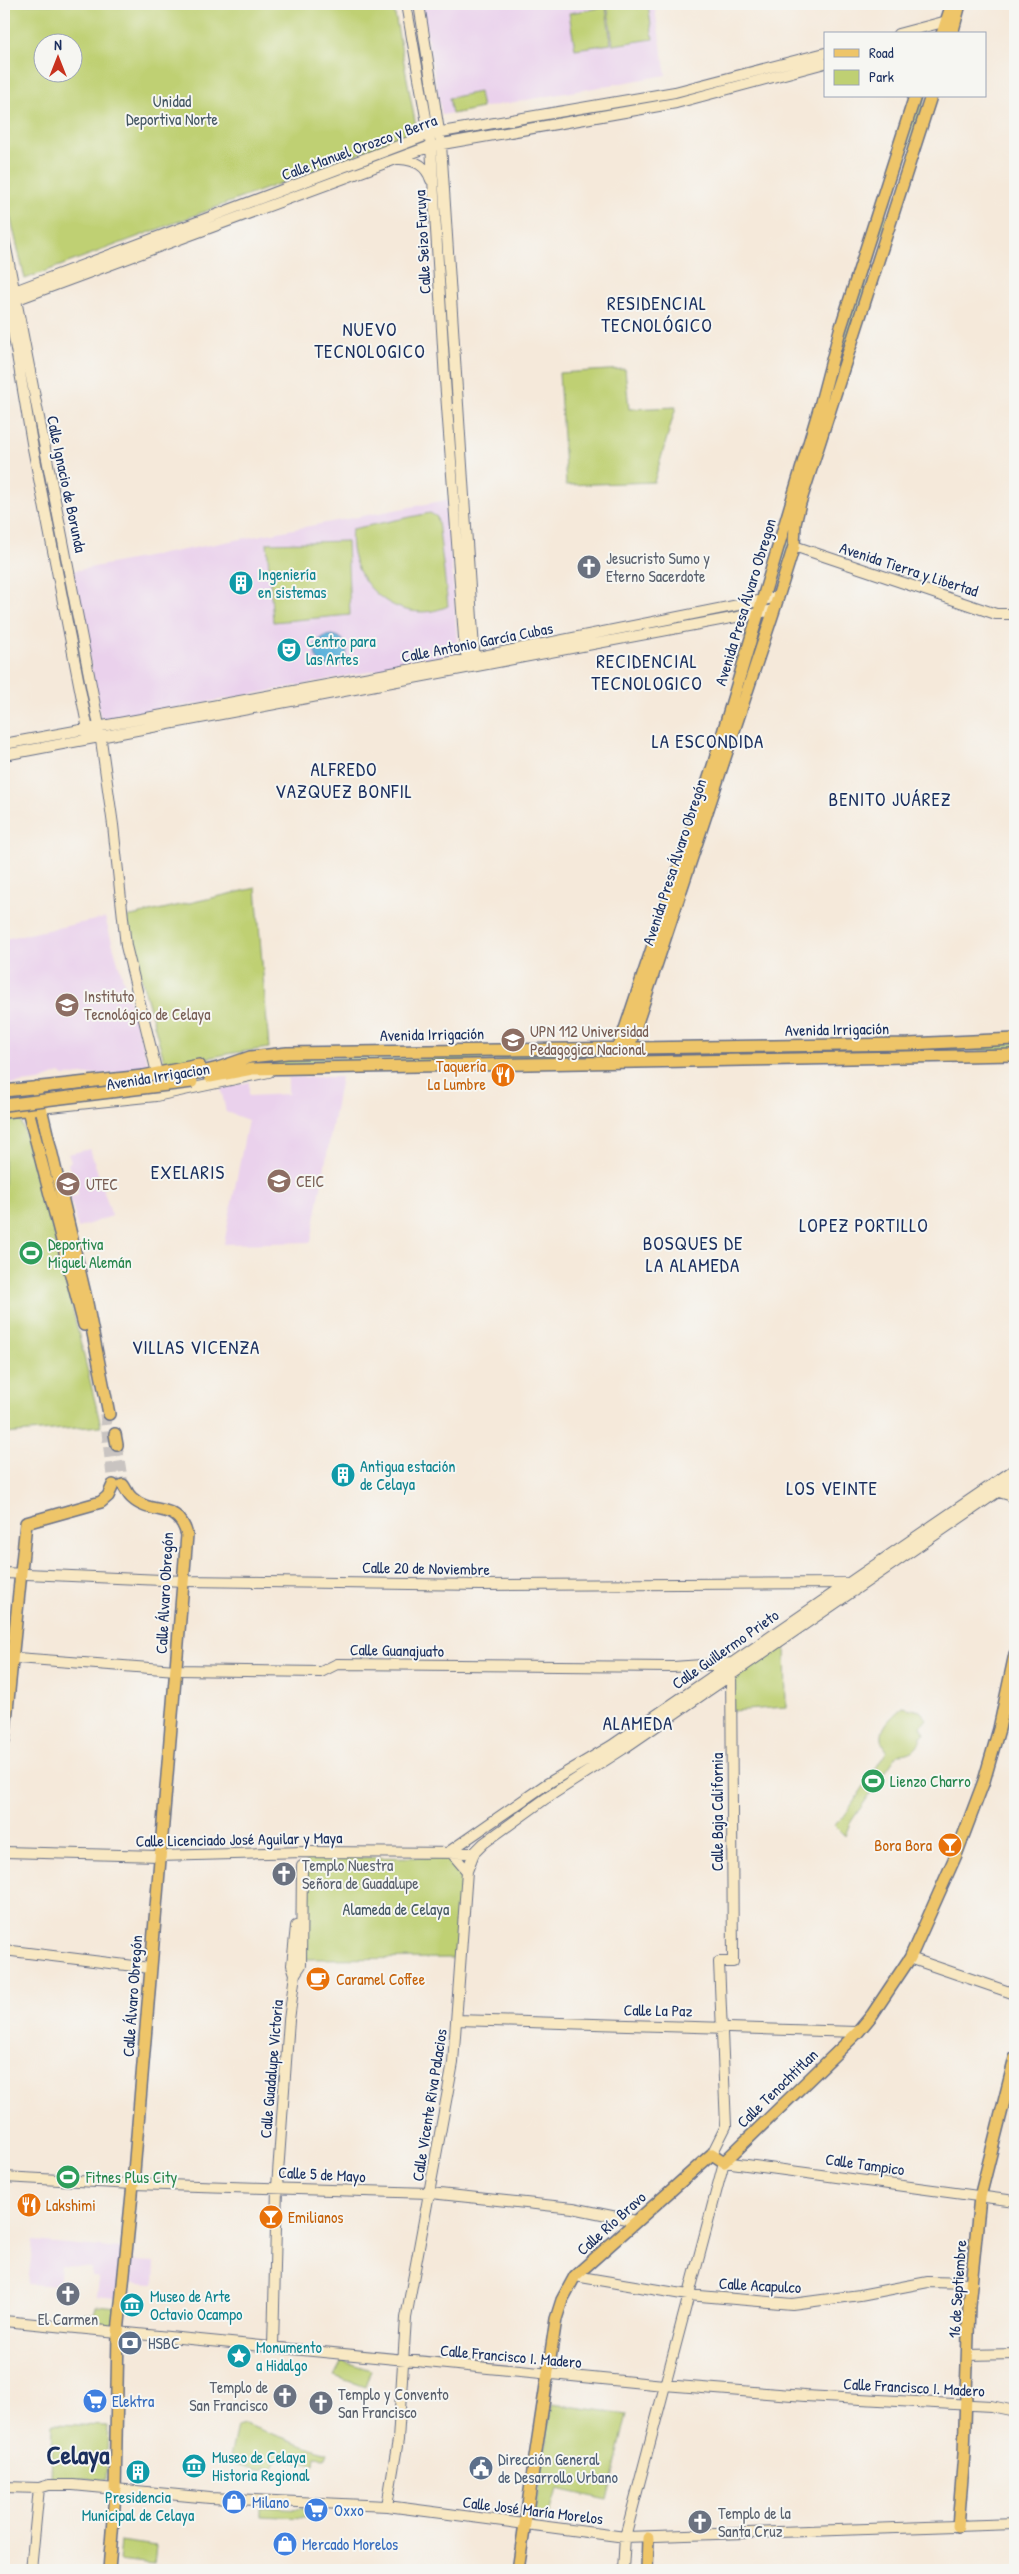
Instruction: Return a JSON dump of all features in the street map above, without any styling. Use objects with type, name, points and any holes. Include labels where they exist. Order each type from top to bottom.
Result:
[{"type":"main road","points":[[945,29],[952,4]]},
{"type":"main road","points":[[945,29],[960,4]]},
{"type":"main road","name":"Avenida Presa Álvaro Obregon","points":[[624,1048],[763,600],[820,406],[840,330],[878,206],[914,98]]},
{"type":"main road","name":"Avenida Presa Álvaro Obregon","points":[[754,672],[794,546],[798,510],[930,98]]},
{"type":"main road","name":"Avenida Presa Álvaro Obregón","points":[[619,1062],[624,1048],[634,1032],[754,672]]},
{"type":"main road","points":[[634,1032],[648,1047]]},
{"type":"main road","name":"Avenida Irrigación","points":[[4,1097],[191,1078],[250,1057],[287,1053],[909,1044],[1015,1039]]},
{"type":"main road","name":"Avenida Irrigación","points":[[6,1110],[252,1069],[1015,1055]]},
{"type":"main road","name":"Avenida Irrigacion","points":[[4,1091],[157,1073],[216,1061],[250,1057]]},
{"type":"main road","points":[[28,1110],[107,1414],[86,1298],[36,1087]]},
{"type":"main road","name":"Avenida Irrigacion","points":[[6,1110],[40,1108]]},
{"type":"main road","name":"Calle Álvaro Obregón","points":[[20,1572],[26,1524],[101,1502],[118,1485],[139,1502],[172,1512],[184,1523],[187,1534],[133,2184],[118,2333],[115,2488],[109,2570]]},
{"type":"main road","points":[[4,1740],[8,1656],[20,1572]]},
{"type":"main road","name":"Calle Tenochtitlan","points":[[724,2162],[858,2032],[872,2015],[910,1958],[956,1855],[984,1781],[999,1729],[1015,1654]]},
{"type":"main road","name":"16 de Septiembre","points":[[958,2526],[967,2405],[972,2283],[980,2197],[1015,2058]]},
{"type":"main road","name":"Calle Tampico","points":[[712,2154],[724,2162]]},
{"type":"main road","name":"Calle Río Bravo","points":[[518,2570],[547,2373],[556,2319],[562,2300],[575,2276],[620,2238],[712,2154]]},
{"type":"main road","points":[[647,2570],[648,2538]]},
{"type":"street","name":"Calle Seizo Furuya","points":[[406,4],[435,133]]},
{"type":"street","name":"Calle Seizo Furuya","points":[[419,4],[436,145],[472,662]]},
{"type":"street","points":[[917,32],[945,29]]},
{"type":"street","name":"Calle Manuel Orozco y Berra","points":[[9,298],[435,133],[675,92],[824,53]]},
{"type":"street","name":"Calle Manuel Orozco y Berra","points":[[9,298],[436,145],[676,103],[824,63]]},
{"type":"street","name":"Calle Seizo Furuya","points":[[436,145],[434,187],[452,489],[465,651],[472,662]]},
{"type":"street","points":[[397,158],[412,160],[422,165],[434,187]]},
{"type":"street","name":"Calle Ignacio de Borunda","points":[[4,238],[9,298],[32,443],[88,734]]},
{"type":"street","name":"Calle Ignacio de Borunda","points":[[4,279],[100,732],[126,946],[157,1073]]},
{"type":"street","name":"Avenida Tierra y Libertad","points":[[794,546],[996,614],[1015,614]]},
{"type":"street","name":"Calle Antonio García Cubas","points":[[472,662],[778,597]]},
{"type":"street","name":"Calle Antonio García Cubas","points":[[4,744],[100,732],[472,662],[774,610]]},
{"type":"street","name":"Calle Antonio García Cubas","points":[[4,755],[88,734]]},
{"type":"street","name":"Avenida Irrigacion","points":[[40,1108],[156,1096],[293,1068]]},
{"type":"street","points":[[63,1106],[58,1094],[68,1084]]},
{"type":"street","name":"Calle Guillermo Prieto","points":[[474,1853],[484,1843],[545,1799],[732,1675],[850,1587],[1015,1469]]},
{"type":"street","name":"Calle Guillermo Prieto","points":[[450,1851],[545,1785],[611,1746],[731,1662],[1000,1492],[1015,1480]]},
{"type":"street","points":[[1000,1492],[1010,1494],[1015,1500]]},
{"type":"street","name":"Calle 20 de Noviembre","points":[[4,1573],[20,1572],[184,1580],[481,1585],[850,1587]]},
{"type":"street","name":"Calle Guanajuato","points":[[8,1656],[176,1670],[321,1672],[337,1664],[673,1667],[731,1662]]},
{"type":"street","name":"Calle Baja California","points":[[720,1962],[732,1962],[731,1662]]},
{"type":"street","points":[[450,1851],[467,1872]]},
{"type":"street","name":"Calle Licenciado José Aguilar y Maya","points":[[4,1852],[159,1856],[304,1852],[450,1851],[474,1853]]},
{"type":"street","name":"Calle Guadalupe Victoria","points":[[273,2346],[277,2187],[289,2020],[295,1974],[301,1966],[302,1866],[304,1852]]},
{"type":"street","name":"Calle Vicente Riva Palacios","points":[[387,2506],[396,2457],[406,2318],[448,2098],[457,2020],[467,1872],[474,1853]]},
{"type":"street","points":[[4,1950],[150,1968]]},
{"type":"street","points":[[910,1958],[1015,1994]]},
{"type":"street","name":"Calle Río Bravo","points":[[712,2154],[726,2126],[720,1962]]},
{"type":"street","name":"Calle La Paz","points":[[457,2020],[858,2032]]},
{"type":"street","points":[[623,2570],[625,2537],[724,2162]]},
{"type":"street","name":"Calle Tampico","points":[[724,2162],[980,2197],[1015,2200]]},
{"type":"street","name":"Calle 5 de Mayo","points":[[4,2177],[133,2184],[430,2193],[573,2208],[636,2222]]},
{"type":"street","points":[[616,2218],[620,2238]]},
{"type":"street","name":"Calle Acapulco","points":[[575,2276],[688,2295],[792,2304],[851,2296],[928,2282],[972,2283]]},
{"type":"street","name":"Calle Francisco I. Madero","points":[[4,2321],[273,2346],[404,2362],[805,2396],[991,2406],[1015,2411]]},
{"type":"street","points":[[968,2355],[1015,2354]]},
{"type":"street","points":[[991,2406],[1015,2406]]},
{"type":"street","name":"Calle José María Morelos","points":[[4,2486],[115,2488],[210,2498],[387,2506],[625,2537],[648,2538],[1015,2524]]},
{"type":"street","points":[[31,2570],[44,2486]]},
{"type":"shaded area","points":[[421,4],[654,4],[666,75],[442,115]]},
{"type":"shaded area","points":[[447,500],[458,654],[270,691],[101,721],[73,571]]},
{"type":"shaded area","name":"Instituto Tecnológico de Celaya","points":[[105,918],[150,1071],[64,1076],[60,1073],[39,1081],[4,1085],[4,939]]},
{"type":"shaded area","name":"CEIC","points":[[288,1077],[341,1077],[311,1242],[224,1244],[248,1120],[226,1112],[221,1089],[249,1082],[249,1096],[288,1094]]},
{"type":"shaded area","points":[[90,1149],[112,1216],[78,1228],[70,1197],[78,1195],[78,1192],[68,1164],[71,1161],[68,1154]]},
{"type":"shaded area","points":[[33,2241],[122,2249],[117,2298],[97,2296],[99,2279],[92,2276],[92,2268],[61,2266],[59,2286],[28,2284]]},
{"type":"shaded area","points":[[129,2261],[155,2262],[154,2284],[127,2282]]},
{"type":"green space","name":"Unidad Deportiva Norte","points":[[4,4],[393,4],[417,132],[25,279],[4,190]]},
{"type":"green space","points":[[607,4],[648,4],[653,39],[613,45]]},
{"type":"green space","points":[[606,7],[611,44],[575,49],[569,13]]},
{"type":"green space","points":[[763,73],[670,100],[445,140],[445,137],[672,96]]},
{"type":"green space","points":[[479,92],[482,108],[452,114],[449,98]]},
{"type":"green space","points":[[915,98],[925,98],[890,205],[886,201]]},
{"type":"green space","points":[[881,212],[887,215],[776,594],[771,595],[784,550],[785,536]]},
{"type":"green space","points":[[625,369],[629,409],[676,407],[654,482],[566,485],[559,373]]},
{"type":"green space","points":[[430,513],[437,517],[438,521],[448,606],[429,611],[411,611],[394,605],[379,596],[366,582],[357,566],[352,548],[352,529]]},
{"type":"green space","points":[[347,541],[350,615],[273,622],[267,543]]},
{"type":"green space","points":[[256,888],[269,1048],[227,1054],[166,1067],[137,963],[127,917]]},
{"type":"green space","points":[[1015,1042],[1015,1050],[634,1058],[632,1055]]},
{"type":"green space","points":[[598,1052],[598,1056],[548,1057],[527,1060],[227,1068],[262,1058]]},
{"type":"green space","name":"Deportiva Miguel Alemán","points":[[20,1117],[48,1208],[101,1426],[4,1434],[4,1119]]},
{"type":"green space","points":[[785,1638],[786,1707],[732,1711],[733,1676]]},
{"type":"green space","name":"Lienzo Charro","points":[[903,1707],[920,1711],[927,1719],[921,1726],[925,1734],[921,1736],[914,1750],[898,1754],[850,1823],[845,1836],[834,1825],[843,1818],[887,1751],[883,1744],[882,1732],[892,1717]]},
{"type":"green space","name":"Alameda de Celaya","points":[[450,1857],[459,1863],[462,1874],[460,1952],[455,1958],[304,1959],[307,1858]]},
{"type":"green space","points":[[96,2305],[117,2307],[113,2328],[66,2322],[67,2313],[94,2314]]},
{"type":"green space","points":[[342,2361],[371,2370],[365,2387],[334,2376]]},
{"type":"green space","points":[[552,2404],[627,2414],[607,2500],[557,2489],[550,2514],[543,2516],[534,2514]]},
{"type":"green space","points":[[53,2424],[108,2426],[106,2480],[51,2478]]},
{"type":"green space","points":[[244,2424],[327,2453],[325,2458],[315,2457],[314,2465],[278,2458],[272,2468],[264,2467],[262,2471],[229,2462],[237,2426]]},
{"type":"green space","points":[[261,2507],[307,2509],[307,2518],[261,2516]]},
{"type":"green space","points":[[120,2541],[156,2546],[154,2564],[118,2560]]},
{"type":"water","points":[[331,635],[337,636],[342,640],[346,645],[346,657],[342,662],[337,666],[331,667],[325,666],[320,662],[316,657],[315,651],[316,645],[320,640],[325,636]]},
{"type":"tunnel","points":[[105,1414],[113,1485]]},
{"type":"tunnel","points":[[117,1445],[123,1485]]},
{"type":"place","name":"Jesucristo Sumo y Eterno Sacerdote","points":[[589,567]]},
{"type":"place","name":"Ingeniería en sistemas","points":[[241,583]]},
{"type":"place","name":"Centro para las Artes","points":[[289,650]]},
{"type":"place","name":"Instituto Tecnológico de Celaya","points":[[67,1005]]},
{"type":"place","name":"UPN 112 Universidad Pedagogica Nacional","points":[[513,1040]]},
{"type":"place","name":"Taquería La Lumbre","points":[[503,1075]]},
{"type":"place","name":"CEIC","points":[[279,1181]]},
{"type":"place","name":"UTEC","points":[[68,1184]]},
{"type":"place","name":"Deportiva Miguel Alemán","points":[[31,1253]]},
{"type":"place","name":"Antigua estación de Celaya","points":[[343,1475]]},
{"type":"place","name":"Lienzo Charro","points":[[873,1781]]},
{"type":"place","name":"Bora Bora","points":[[950,1845]]},
{"type":"place","name":"Templo Nuestra Señora de Guadalupe","points":[[284,1874]]},
{"type":"place","name":"Caramel Coffee","points":[[318,1979]]},
{"type":"place","name":"Fitnes Plus City","points":[[68,2177]]},
{"type":"place","name":"Lakshimi","points":[[29,2205]]},
{"type":"place","name":"Emilianos","points":[[271,2217]]},
{"type":"place","name":"El Carmen","points":[[68,2294]]},
{"type":"place","name":"Museo de Arte Octavio Ocampo","points":[[132,2305]]},
{"type":"place","name":"HSBC","points":[[130,2343]]},
{"type":"place","name":"Monumento a Hidalgo","points":[[239,2356]]},
{"type":"place","name":"Templo de San Francisco","points":[[285,2396]]},
{"type":"place","name":"Elektra","points":[[95,2401]]},
{"type":"place","name":"Templo y Convento San Francisco","points":[[321,2403]]},
{"type":"place","name":"Museo de Celaya Historia Regional","points":[[194,2466]]},
{"type":"place","name":"Dirección General de Desarrollo Urbano","points":[[481,2468]]},
{"type":"place","name":"Presidencia Municipal de Celaya","points":[[138,2472]]},
{"type":"place","name":"Milano","points":[[234,2502]]},
{"type":"place","name":"Oxxo","points":[[316,2510]]},
{"type":"place","name":"Templo de la Santa Cruz","points":[[700,2522]]},
{"type":"place","name":"Mercado Morelos","points":[[285,2544]]},
{"type":"district","name":"RESIDENCIAL TECNOLÓGICO","points":[[657,314]]},
{"type":"district","name":"NUEVO TECNOLOGICO","points":[[370,340]]},
{"type":"district","name":"RECIDENCIAL TECNOLOGICO","points":[[647,672]]},
{"type":"district","name":"LA ESCONDIDA","points":[[708,741]]},
{"type":"district","name":"ALFREDO VAZQUEZ BONFIL","points":[[344,780]]},
{"type":"district","name":"BENITO JUÁREZ","points":[[890,799]]},
{"type":"district","name":"EXELARIS","points":[[188,1172]]},
{"type":"district","name":"LOPEZ PORTILLO","points":[[864,1225]]},
{"type":"district","name":"BOSQUES DE LA ALAMEDA","points":[[693,1254]]},
{"type":"district","name":"VILLAS VICENZA","points":[[196,1347]]},
{"type":"district","name":"LOS VEINTE","points":[[832,1488]]},
{"type":"district","name":"ALAMEDA","points":[[638,1723]]},
{"type":"district","name":"Celaya","points":[[78,2455]]}]
